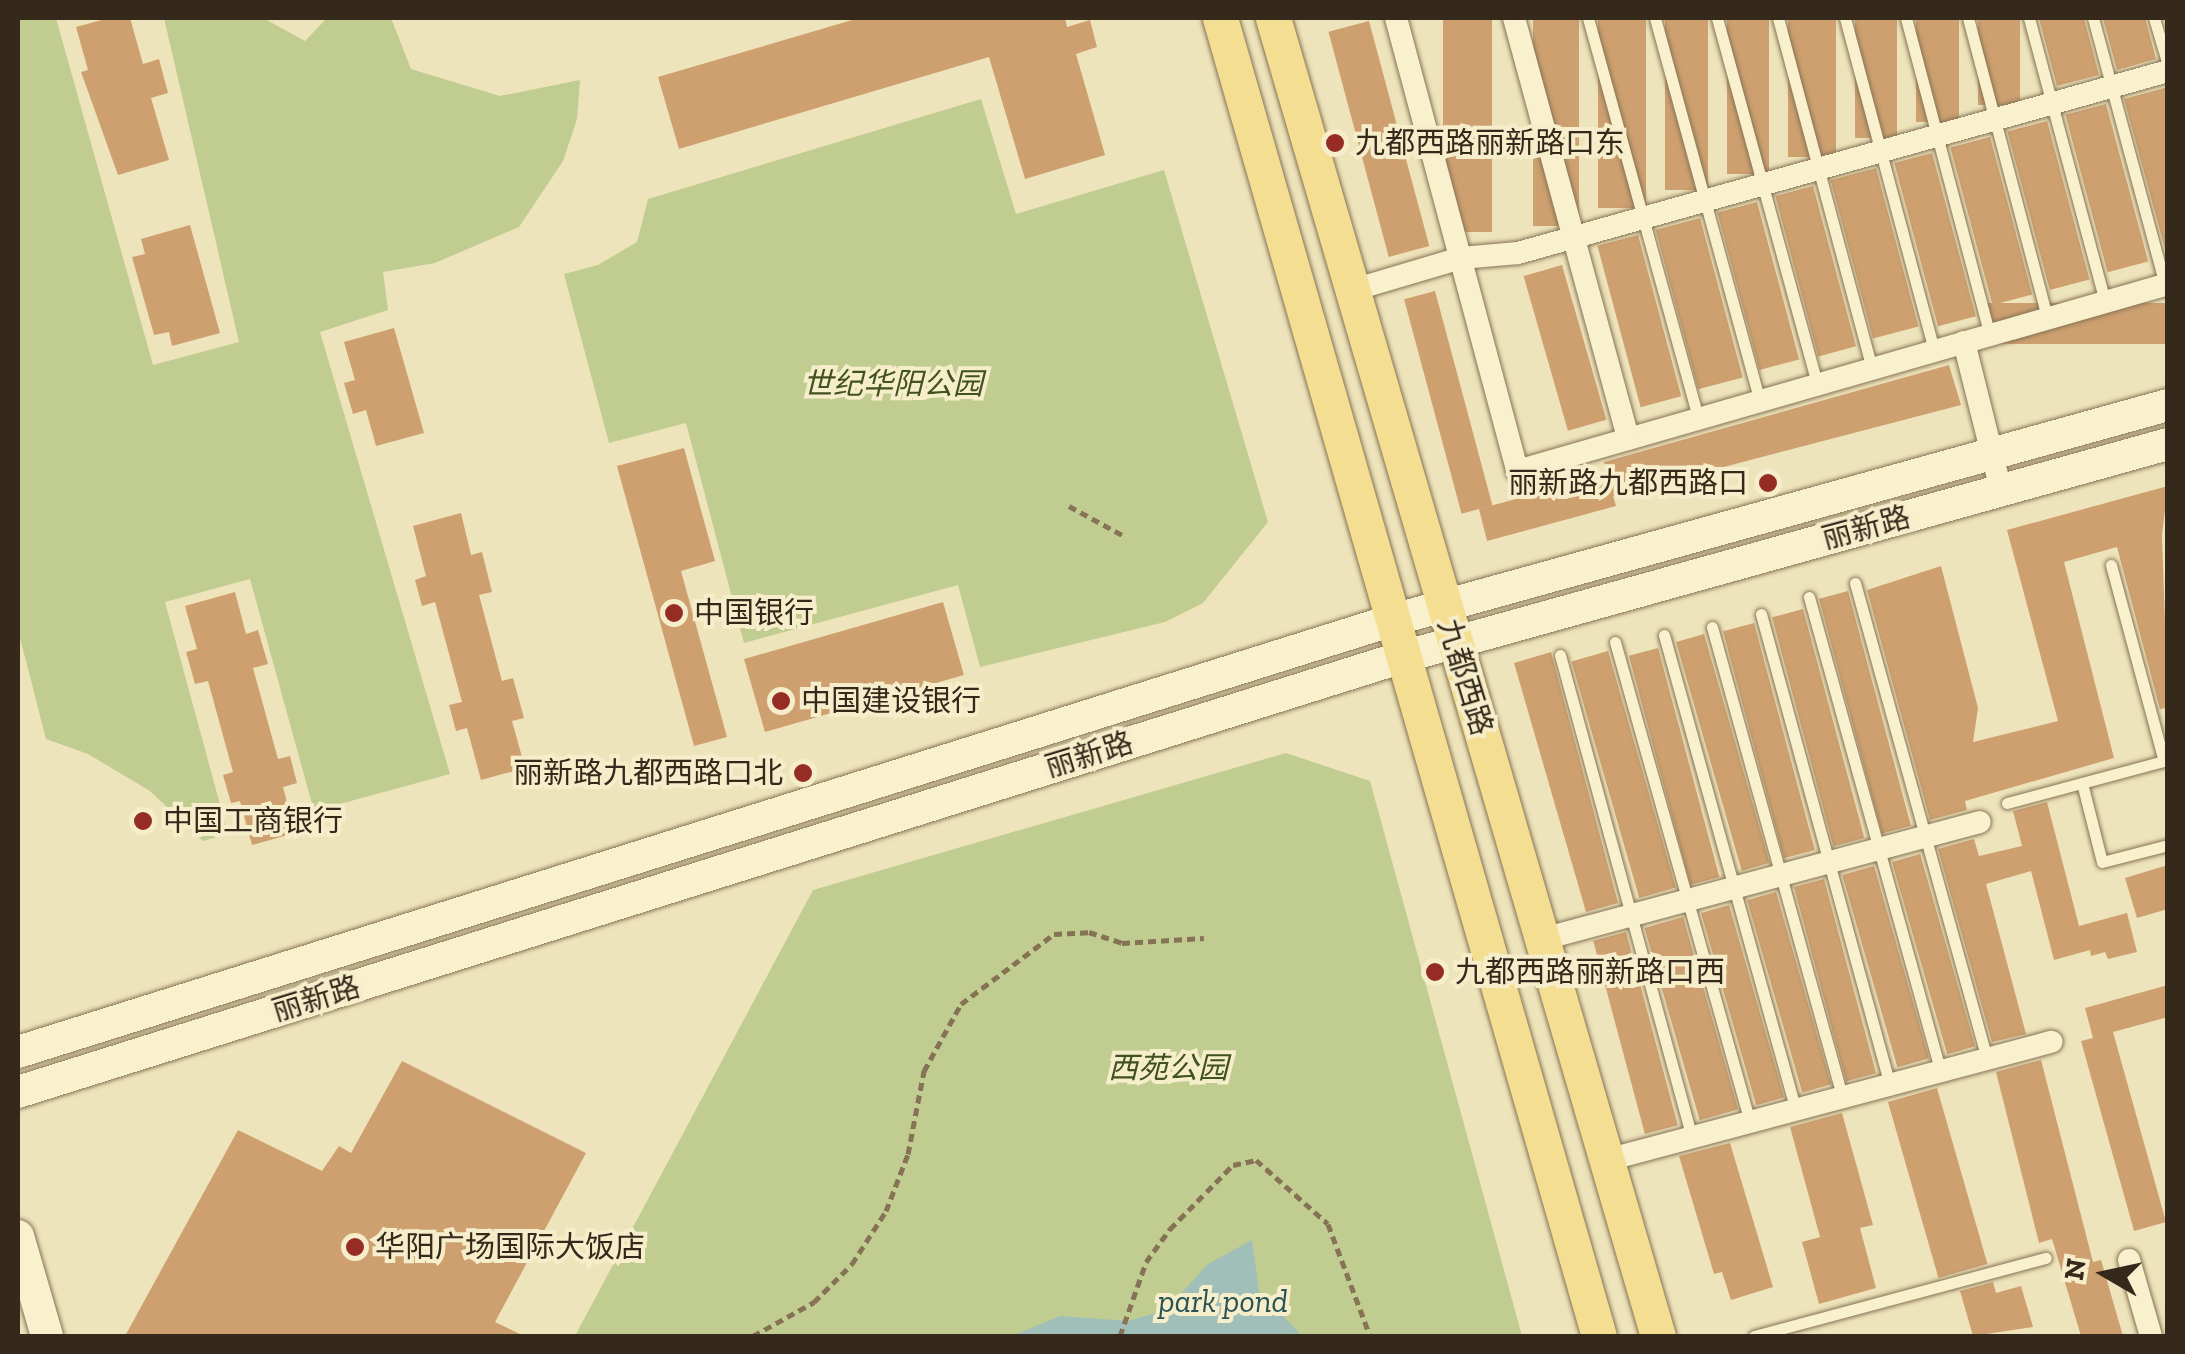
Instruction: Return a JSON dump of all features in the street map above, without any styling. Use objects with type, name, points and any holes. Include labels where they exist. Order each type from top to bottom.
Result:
[{"type":"main road","name":"九都西路","points":[[1220,18],[1599,1336]]},
{"type":"main road","name":"九都西路","points":[[1277,18],[1443,605],[1658,1336]]},
{"type":"main road","name":"丽新路","points":[[18,1052],[1443,605],[2168,405]]},
{"type":"main road","name":"丽新路","points":[[18,1092],[1454,641],[2168,444]]},
{"type":"main road","points":[[18,1236],[47,1336]]},
{"type":"street","points":[[1396,18],[1517,470],[2166,284]]},
{"type":"street","points":[[1514,18],[1628,438]]},
{"type":"street","points":[[1354,290],[1460,258],[1518,253],[2168,68]]},
{"type":"street","points":[[1964,342],[2001,490]]},
{"type":"street","points":[[1543,939],[1980,822]]},
{"type":"street","points":[[1607,1160],[2052,1042]]},
{"type":"street","points":[[2130,1260],[2151,1336]]},
{"type":"lane","points":[[1588,18],[1698,418]]},
{"type":"lane","points":[[1655,18],[1760,401]]},
{"type":"lane","points":[[1717,18],[1817,384]]},
{"type":"lane","points":[[1778,18],[1872,369]]},
{"type":"lane","points":[[1844,18],[1934,350]]},
{"type":"lane","points":[[1906,18],[1990,335]]},
{"type":"lane","points":[[1968,18],[2046,318]]},
{"type":"lane","points":[[2029,18],[2105,302]]},
{"type":"lane","points":[[2092,18],[2166,284]]},
{"type":"lane","points":[[2154,18],[2168,68]]},
{"type":"lane","points":[[2007,803],[2166,760],[2111,565]]},
{"type":"lane","points":[[1855,583],[1987,1059]]},
{"type":"lane","points":[[1809,597],[1940,1072]]},
{"type":"lane","points":[[1760,614],[1890,1085]]},
{"type":"lane","points":[[1712,628],[1843,1098]]},
{"type":"lane","points":[[1664,635],[1796,1110]]},
{"type":"lane","points":[[1614,642],[1750,1122]]},
{"type":"lane","points":[[1560,655],[1692,1138]]},
{"type":"lane","points":[[2082,783],[2102,862],[2168,846]]},
{"type":"lane","points":[[1754,1336],[2046,1258]]},
{"type":"path","points":[[1069,506],[1124,536]]},
{"type":"path","points":[[753,1336],[814,1302],[852,1264],[877,1224],[908,1154],[924,1071],[961,1004],[1054,934],[1089,932],[1134,944],[1204,938]]},
{"type":"path","points":[[1120,1336],[1122,1317],[1146,1262],[1202,1191],[1233,1165],[1256,1160],[1328,1224],[1370,1336]]},
{"type":"green space","points":[[18,18],[56,18],[153,365],[239,342],[164,18],[263,18],[305,41],[327,18],[391,18],[411,69],[500,96],[580,80],[577,119],[563,161],[519,227],[435,263],[383,272],[388,310],[320,332],[450,774],[314,811],[250,579],[165,602],[228,834],[203,841],[150,791],[88,754],[46,739],[18,630]]},
{"type":"green space","name":"世纪华阳公园","points":[[981,99],[1016,214],[1164,170],[1268,522],[1203,603],[1165,622],[980,667],[958,585],[744,643],[686,423],[609,443],[564,274],[598,265],[637,242],[648,199]]},
{"type":"green space","name":"西苑公园","points":[[1286,753],[1370,781],[1522,1336],[575,1336],[813,890]]},
{"type":"water","name":"park pond","points":[[1252,1240],[1259,1291],[1302,1336],[1012,1336],[1060,1316],[1128,1321],[1166,1310],[1208,1264]]},
{"type":"building","points":[[109,18],[130,18],[143,64],[159,59],[168,93],[151,98],[169,160],[118,175],[81,72],[88,70],[76,27]]},
{"type":"building","points":[[859,18],[1065,18],[1067,27],[1090,20],[1097,47],[1076,54],[1105,155],[1025,179],[989,57],[679,149],[658,77]]},
{"type":"building","points":[[1443,18],[1492,18],[1492,232],[1443,232]]},
{"type":"building","points":[[1533,18],[1579,18],[1579,226],[1533,226]]},
{"type":"building","points":[[1598,18],[1646,18],[1646,208],[1598,208]]},
{"type":"building","points":[[1665,18],[1708,18],[1708,190],[1665,190]]},
{"type":"building","points":[[1727,18],[1769,18],[1769,174],[1727,174]]},
{"type":"building","points":[[1788,18],[1836,18],[1836,157],[1788,157]]},
{"type":"building","points":[[1855,18],[1897,18],[1897,138],[1855,138]]},
{"type":"building","points":[[1916,18],[1959,18],[1959,122],[1916,122]]},
{"type":"building","points":[[1978,18],[2020,18],[2020,105],[1978,105]]},
{"type":"building","points":[[2039,18],[2084,18],[2099,75],[2057,86]]},
{"type":"building","points":[[2103,18],[2145,18],[2156,59],[2117,70]]},
{"type":"building","points":[[1369,21],[1429,246],[1389,257],[1328,32]]},
{"type":"building","points":[[2168,87],[2168,256],[2167,256],[2124,99]]},
{"type":"building","points":[[2106,104],[2148,261],[2108,272],[2065,115]]},
{"type":"building","points":[[2047,121],[2089,279],[2050,290],[2007,132]]},
{"type":"building","points":[[1990,137],[2032,294],[1993,305],[1950,148]]},
{"type":"building","points":[[1932,153],[1976,316],[1938,326],[1894,163]]},
{"type":"building","points":[[1876,168],[1918,326],[1873,339],[1831,180]]},
{"type":"building","points":[[1813,186],[1856,346],[1818,356],[1775,196]]},
{"type":"building","points":[[1757,202],[1799,359],[1760,370],[1717,213]]},
{"type":"building","points":[[1700,218],[1743,377],[1698,389],[1656,230]]},
{"type":"building","points":[[190,225],[220,333],[172,346],[169,332],[154,335],[132,257],[145,254],[141,239]]},
{"type":"building","points":[[1638,235],[1681,396],[1641,407],[1597,246]]},
{"type":"building","points":[[1562,265],[1606,420],[1568,431],[1524,276]]},
{"type":"building","points":[[1435,291],[1492,505],[1462,514],[1404,299]]},
{"type":"building","points":[[1983,303],[2168,303],[2168,344],[1983,344]]},
{"type":"building","points":[[394,328],[424,433],[376,446],[366,410],[353,414],[344,383],[355,380],[344,342]]},
{"type":"building","points":[[1949,365],[1961,405],[1613,496],[1616,506],[1487,541],[1479,509],[1607,474],[1604,462]]},
{"type":"building","points":[[684,448],[715,561],[681,571],[727,737],[694,746],[617,466]]},
{"type":"building","points":[[2168,486],[2162,535],[2168,708],[2160,709],[2117,547],[2064,562],[2114,758],[1965,801],[1967,810],[1930,820],[1867,590],[1941,566],[1978,708],[1973,742],[2058,721],[2007,530]]},
{"type":"building","points":[[461,513],[471,555],[482,552],[492,592],[479,595],[502,681],[513,678],[524,718],[512,721],[525,768],[481,780],[467,728],[456,731],[449,705],[462,702],[435,602],[422,606],[415,580],[426,576],[413,526]]},
{"type":"building","points":[[1848,591],[1911,826],[1882,833],[1819,599]]},
{"type":"building","points":[[235,592],[246,634],[258,630],[268,664],[253,668],[278,759],[290,756],[297,783],[283,787],[295,833],[252,845],[240,801],[231,803],[223,775],[233,772],[208,681],[195,684],[186,652],[197,649],[185,606]]},
{"type":"building","points":[[943,602],[964,675],[765,732],[744,659]]},
{"type":"building","points":[[1803,609],[1864,838],[1833,846],[1772,617]]},
{"type":"building","points":[[1754,623],[1815,850],[1784,858],[1723,631]]},
{"type":"building","points":[[1704,634],[1770,863],[1742,871],[1676,642]]},
{"type":"building","points":[[1658,648],[1719,877],[1690,885],[1629,656]]},
{"type":"building","points":[[1608,651],[1676,887],[1639,898],[1571,661]]},
{"type":"building","points":[[1551,652],[1618,903],[1586,912],[1514,663]]},
{"type":"building","points":[[2047,802],[2079,926],[2127,913],[2137,952],[2108,959],[2105,952],[2091,956],[2090,950],[2054,960],[2031,871],[1986,884],[2026,1034],[1992,1042],[1938,849],[1974,839],[1979,856],[2022,846],[2013,811]]},
{"type":"building","points":[[1920,854],[1975,1046],[1947,1054],[1892,862]]},
{"type":"building","points":[[2168,865],[2168,909],[2137,918],[2125,878]]},
{"type":"building","points":[[1874,866],[1929,1058],[1897,1067],[1842,875]]},
{"type":"building","points":[[1824,879],[1876,1073],[1846,1081],[1794,887]]},
{"type":"building","points":[[1776,892],[1831,1084],[1802,1093],[1747,900]]},
{"type":"building","points":[[1729,905],[1784,1097],[1756,1105],[1701,913]]},
{"type":"building","points":[[1683,917],[1738,1109],[1700,1120],[1645,928]]},
{"type":"building","points":[[1626,932],[1678,1125],[1645,1134],[1593,941]]},
{"type":"building","points":[[2168,985],[2168,1017],[2113,1032],[2166,1222],[2134,1231],[2081,1041],[2093,1038],[2085,1008]]},
{"type":"building","points":[[2041,1060],[2093,1262],[2101,1260],[2123,1336],[2081,1336],[2052,1239],[2039,1243],[1996,1072]]},
{"type":"building","name":"华阳广场国际大饭店","points":[[402,1061],[586,1153],[495,1322],[524,1336],[125,1336],[238,1130],[322,1171],[339,1146],[351,1153]]},
{"type":"building","points":[[1937,1088],[1987,1264],[1938,1278],[1888,1102]]},
{"type":"building","points":[[1842,1113],[1873,1225],[1860,1228],[1876,1288],[1819,1304],[1802,1242],[1820,1237],[1790,1127]]},
{"type":"building","points":[[1730,1143],[1773,1287],[1731,1300],[1722,1272],[1714,1274],[1679,1156]]},
{"type":"building","points":[[1993,1282],[1996,1293],[2021,1286],[2033,1327],[1973,1336],[1960,1291]]},
{"type":"place","name":"九都西路丽新路口东","points":[[1335,143]]},
{"type":"place","name":"丽新路九都西路口","points":[[1768,483]]},
{"type":"place","name":"中国银行","points":[[674,613]]},
{"type":"place","name":"中国建设银行","points":[[781,701]]},
{"type":"place","name":"丽新路九都西路口北","points":[[803,773]]},
{"type":"place","name":"中国工商银行","points":[[143,821]]},
{"type":"place","name":"九都西路丽新路口西","points":[[1435,972]]},
{"type":"place","name":"华阳广场国际大饭店","points":[[355,1247]]}]
